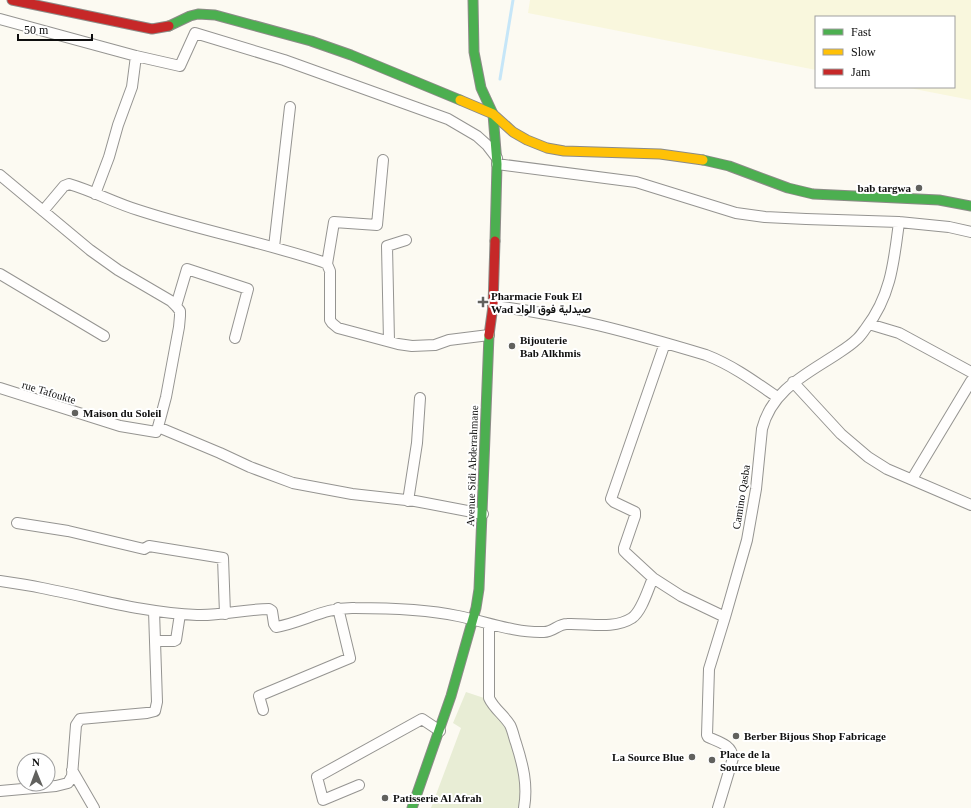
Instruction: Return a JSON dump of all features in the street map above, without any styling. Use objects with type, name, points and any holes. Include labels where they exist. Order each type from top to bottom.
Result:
[{"type":"street","points":[[12,0],[152,30],[171,26],[198,14],[215,15],[311,41],[351,55],[493,114],[513,132],[547,148],[564,151],[686,156],[718,164],[797,192],[939,200],[971,206]]},
{"type":"street","points":[[473,0],[474,52],[481,88],[493,114]]},
{"type":"street","points":[[0,19],[136,56],[180,66],[195,33],[284,60],[448,119],[477,136],[487,145],[497,161],[636,182],[736,213],[765,217],[899,222],[949,227],[971,232]]},
{"type":"street","points":[[95,194],[109,157],[118,125],[132,86],[136,56]]},
{"type":"street","points":[[274,247],[290,107]]},
{"type":"street","name":"Avenue Sidi Abderrahmane","points":[[412,808],[451,696],[476,608],[479,589],[489,335],[493,306],[497,161],[493,114]]},
{"type":"street","points":[[383,160],[377,225],[334,222],[327,264],[330,272],[329,316],[332,323],[338,328],[412,346],[428,346],[449,340],[489,335]]},
{"type":"street","points":[[0,174],[90,250],[118,270],[171,301],[180,311],[179,327],[166,396],[158,427],[250,467],[293,483],[352,494],[408,501],[483,514]]},
{"type":"street","points":[[42,211],[64,186],[68,184],[150,214],[274,247],[327,264]]},
{"type":"street","name":"Camino Qasba","points":[[718,808],[733,758],[730,748],[708,737],[707,734],[710,660],[725,617],[752,517],[762,429],[765,417],[777,397],[794,382],[857,340],[869,324],[884,297],[890,281],[899,222]]},
{"type":"street","points":[[389,341],[387,246],[406,240]]},
{"type":"street","points":[[176,306],[187,269],[248,289],[235,338]]},
{"type":"street","points":[[0,274],[104,336]]},
{"type":"street","points":[[493,306],[524,310],[592,324],[665,343],[720,361],[738,370],[777,397]]},
{"type":"street","points":[[869,324],[899,333],[971,372]]},
{"type":"street","points":[[665,343],[611,499],[614,502],[635,512],[624,550],[626,554],[653,578],[681,596],[725,617]]},
{"type":"street","points":[[912,479],[971,381]]},
{"type":"street","points":[[794,382],[837,430],[855,447],[887,469],[971,505]]},
{"type":"street","name":"rue Tafoukte","points":[[0,388],[120,426],[156,432],[158,427]]},
{"type":"street","points":[[408,501],[417,444],[420,398]]},
{"type":"street","points":[[17,523],[68,531],[144,549],[149,546],[224,558],[225,614]]},
{"type":"street","points":[[0,580],[112,604],[180,614],[225,614],[270,609],[272,611],[274,624],[276,627],[338,608],[390,609],[444,614],[524,631],[545,632],[565,624],[609,625],[631,618],[637,613],[653,578]]},
{"type":"street","points":[[262,710],[258,696],[350,658],[338,608]]},
{"type":"street","points":[[0,791],[63,785],[70,781],[76,725],[80,719],[147,714],[156,710],[154,611]]},
{"type":"street","points":[[155,641],[176,640],[180,614]]},
{"type":"street","points":[[490,624],[489,698],[510,726],[513,734],[525,776],[526,789],[524,808]]},
{"type":"street","points":[[359,785],[323,800],[317,777],[422,719],[440,730]]},
{"type":"street","points":[[72,770],[94,808]]},
{"type":"shaded area","points":[[530,0],[971,0],[971,100],[909,88],[955,88],[955,16],[815,16],[815,70],[528,13]]},
{"type":"green space","points":[[466,692],[487,699],[509,726],[524,773],[519,808],[431,808],[461,728],[453,723]]},
{"type":"waterway","points":[[500,79],[513,0]]},
{"type":"traffic: fast","points":[[473,0],[474,52],[481,88],[493,114],[497,164],[495,241]]},
{"type":"traffic: fast","points":[[169,26],[190,16],[198,14],[215,15],[311,41],[351,55],[460,100]]},
{"type":"traffic: fast","points":[[703,160],[729,166],[788,188],[813,194],[939,200],[971,206]]},
{"type":"traffic: fast","points":[[412,808],[451,696],[476,608],[479,589],[489,335]]},
{"type":"traffic: slow","points":[[460,100],[493,114],[513,132],[527,140],[547,148],[564,151],[660,154],[703,160]]},
{"type":"traffic: jam","points":[[12,0],[152,29],[169,26]]},
{"type":"traffic: jam","points":[[489,335],[493,306],[495,241]]},
{"type":"place","name":"bab targwa","points":[[919,188]]},
{"type":"place","name":"Pharmacie Fouk El Wad صيدلية فوق الواد","points":[[483,302]]},
{"type":"place","name":"Bijouterie Bab Alkhmis","points":[[512,346]]},
{"type":"place","name":"Maison du Soleil","points":[[75,413]]},
{"type":"place","name":"Berber Bijous Shop Fabricage","points":[[736,736]]},
{"type":"place","name":"La Source Blue","points":[[692,757]]},
{"type":"place","name":"Place de la Source bleue","points":[[712,760]]},
{"type":"place","name":"Patisserie Al Afrah","points":[[385,798]]}]
